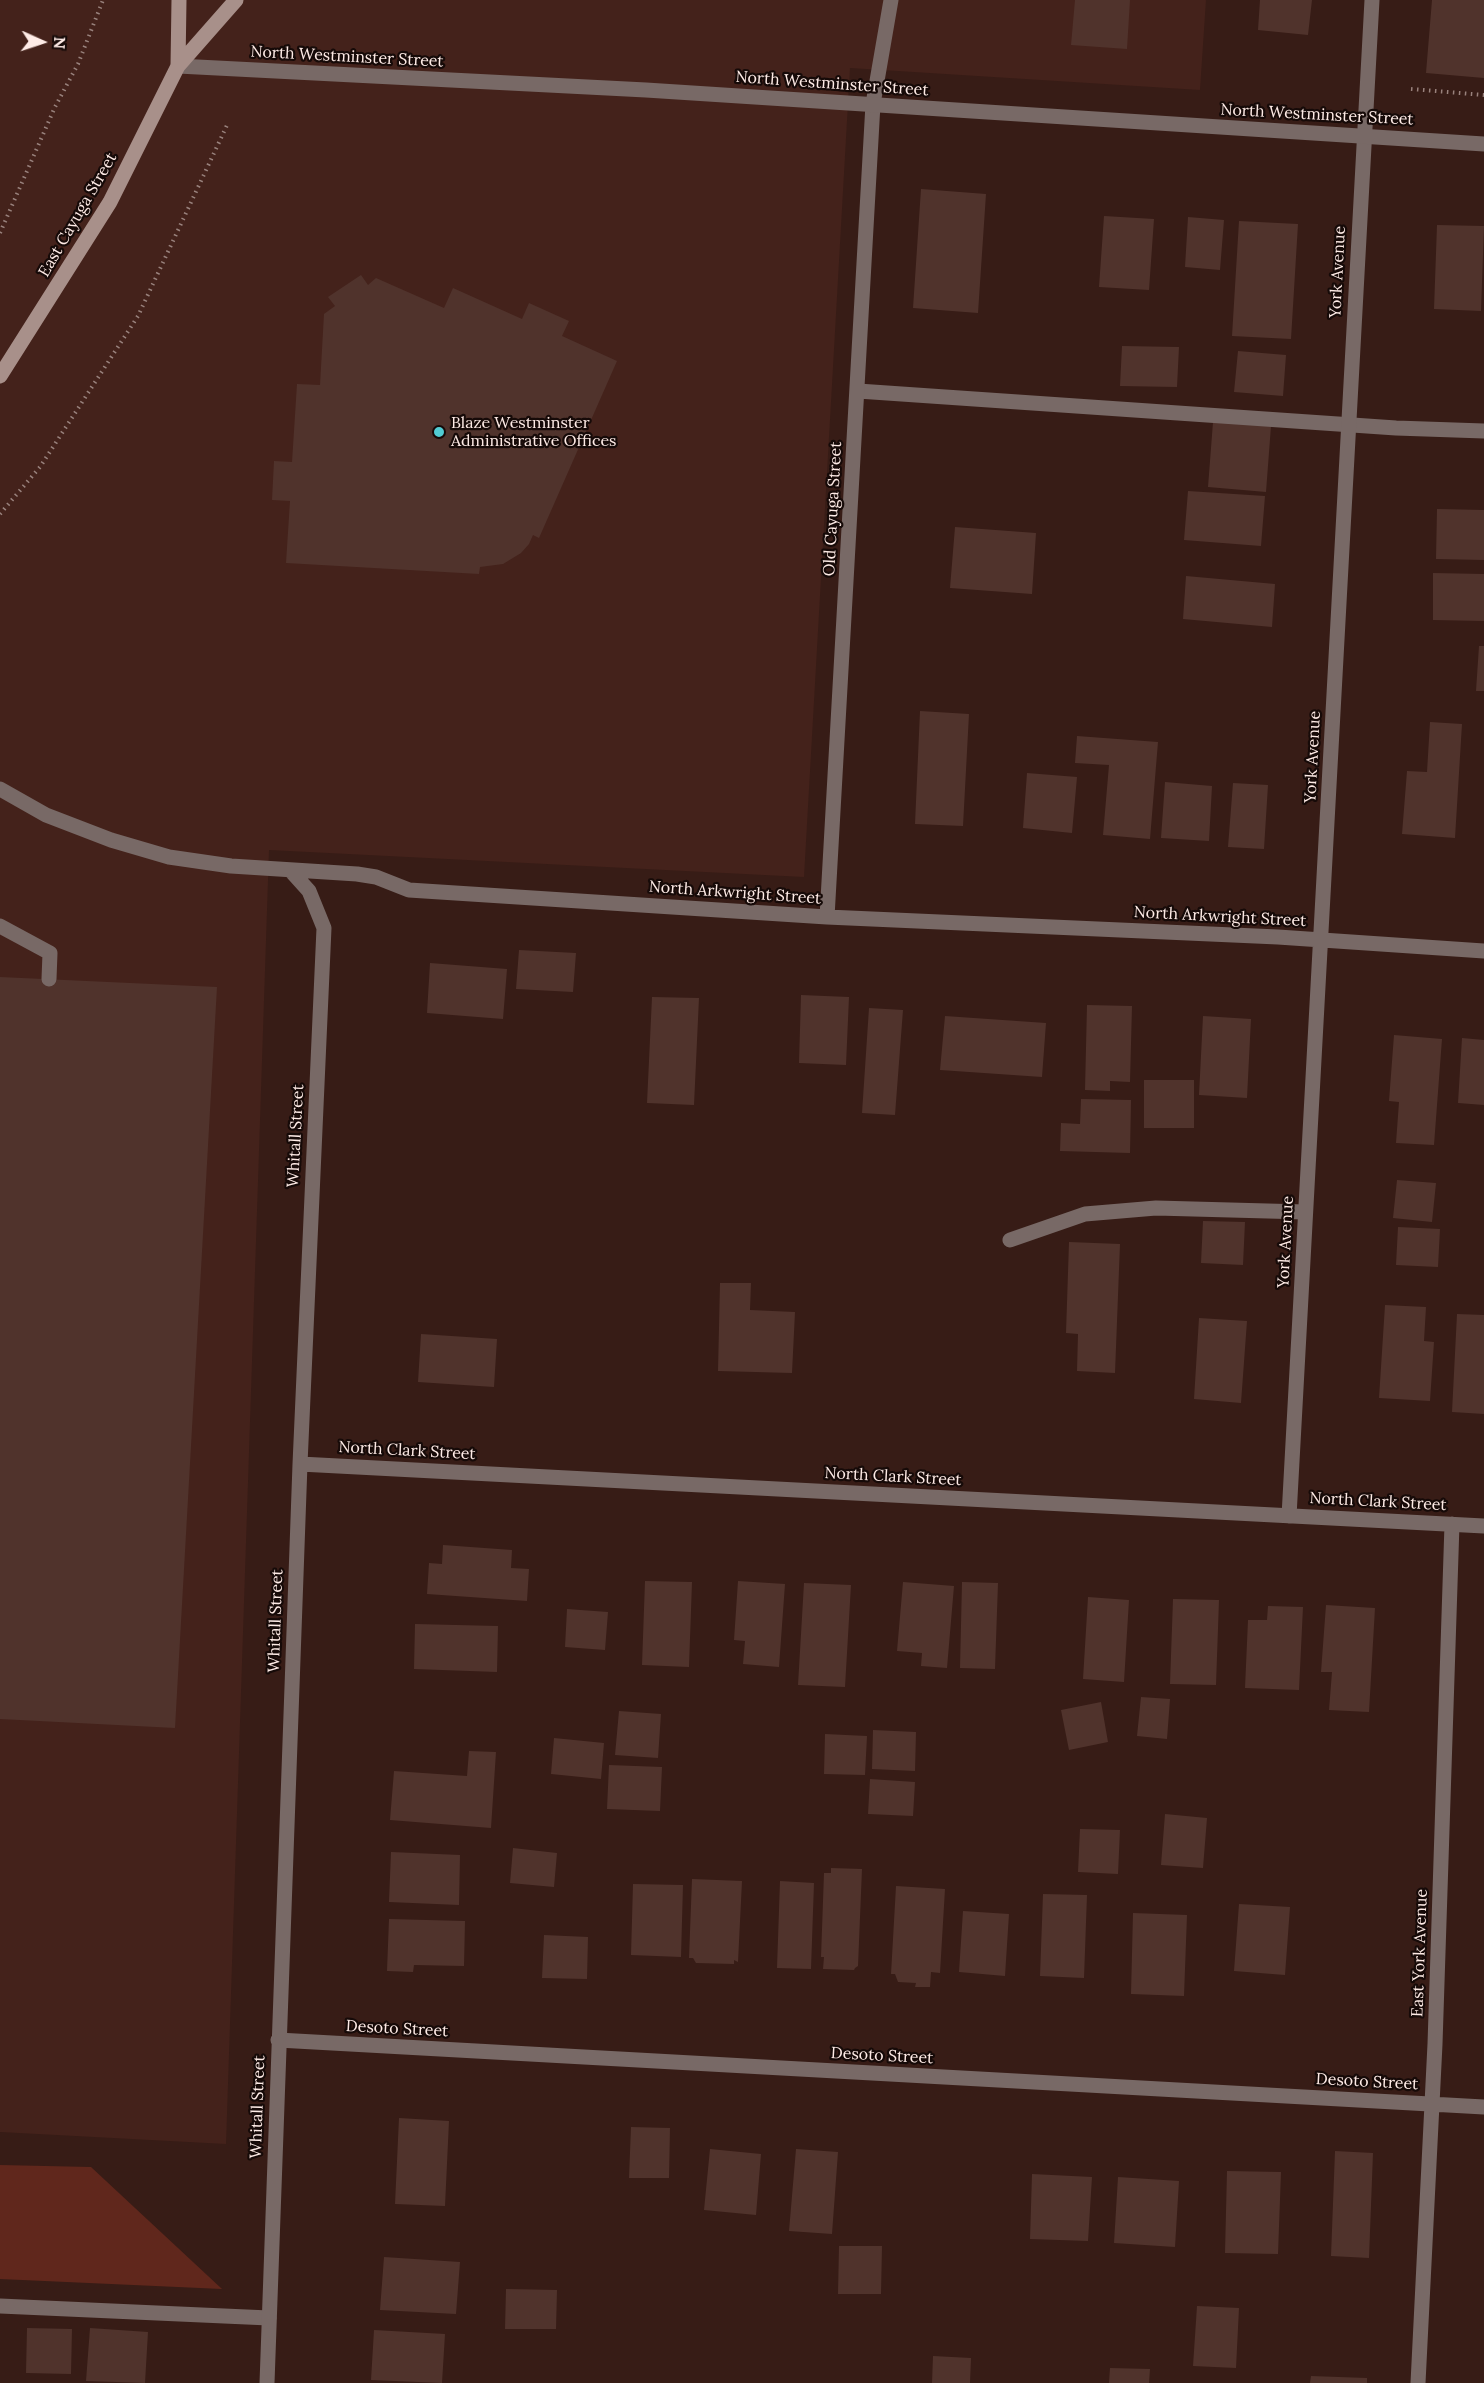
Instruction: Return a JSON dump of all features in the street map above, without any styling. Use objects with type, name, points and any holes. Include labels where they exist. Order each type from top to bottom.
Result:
[{"type":"main road","name":"East Cayuga Street","points":[[178,66],[179,0]]},
{"type":"main road","name":"East Cayuga Street","points":[[0,376],[110,202],[178,66],[236,0]]},
{"type":"street","name":"Old Cayuga Street","points":[[827,917],[873,104],[891,0]]},
{"type":"street","name":"York Avenue","points":[[1290,1516],[1372,0]]},
{"type":"street","name":"North Westminster Street","points":[[178,66],[873,104],[1484,144]]},
{"type":"street","points":[[858,391],[1484,431]]},
{"type":"street","name":"North Arkwright Street","points":[[0,789],[46,815],[111,840],[169,857],[231,866],[357,874],[376,877],[409,890],[827,917],[1484,951]]},
{"type":"street","name":"Whitall Street","points":[[267,2383],[300,1464],[324,928],[309,891],[291,871]]},
{"type":"street","points":[[0,926],[50,953],[50,979]]},
{"type":"street","points":[[1010,1240],[1085,1214],[1144,1209],[1305,1212]]},
{"type":"street","name":"North Clark Street","points":[[300,1464],[1484,1526]]},
{"type":"street","name":"East York Avenue","points":[[1418,2383],[1433,2104],[1452,1524]]},
{"type":"street","name":"Desoto Street","points":[[278,2040],[1484,2106]]},
{"type":"street","points":[[0,2306],[269,2318]]},
{"type":"path","points":[[0,232],[55,107],[78,63],[104,0]]},
{"type":"path","points":[[1411,90],[1484,95]]},
{"type":"path","points":[[0,514],[40,467],[138,316],[228,123]]},
{"type":"shaded area","points":[[0,0],[1206,0],[1200,90],[850,68],[804,877],[269,850],[226,2144],[0,2132]]},
{"type":"shaded area","points":[[0,2165],[91,2167],[222,2289],[0,2279]]},
{"type":"building","points":[[1075,0],[1130,0],[1127,49],[1071,45]]},
{"type":"building","points":[[1260,0],[1312,0],[1308,35],[1258,30]]},
{"type":"building","points":[[1432,0],[1484,0],[1484,78],[1426,73]]},
{"type":"building","points":[[921,189],[986,194],[978,313],[913,308]]},
{"type":"building","points":[[1104,216],[1154,219],[1149,290],[1099,287]]},
{"type":"building","points":[[1188,217],[1224,220],[1220,270],[1185,267]]},
{"type":"building","points":[[1239,221],[1298,224],[1291,339],[1232,336]]},
{"type":"building","points":[[1437,225],[1484,226],[1481,311],[1434,309]]},
{"type":"building","points":[[361,275],[368,285],[376,278],[444,308],[453,288],[522,319],[529,303],[569,321],[562,336],[617,361],[539,538],[533,535],[521,553],[503,564],[480,567],[479,574],[286,563],[290,501],[272,500],[274,461],[292,462],[297,384],[320,385],[324,314],[335,306],[328,297]]},
{"type":"building","points":[[1122,346],[1179,347],[1177,387],[1120,386]]},
{"type":"building","points":[[1238,351],[1286,355],[1283,396],[1234,392]]},
{"type":"building","points":[[1213,422],[1271,426],[1266,492],[1208,487]]},
{"type":"building","points":[[1188,491],[1265,496],[1261,546],[1184,540]]},
{"type":"building","points":[[1437,509],[1484,510],[1484,560],[1436,559]]},
{"type":"building","points":[[955,527],[1036,533],[1032,594],[950,588]]},
{"type":"building","points":[[1433,573],[1484,574],[1484,621],[1433,620]]},
{"type":"building","points":[[1186,576],[1275,584],[1272,627],[1183,619]]},
{"type":"building","points":[[1479,646],[1484,646],[1484,691],[1476,691]]},
{"type":"building","points":[[920,711],[969,714],[963,826],[915,824]]},
{"type":"building","points":[[1430,722],[1462,724],[1455,838],[1402,834],[1407,771],[1427,772]]},
{"type":"building","points":[[1077,736],[1158,742],[1150,839],[1103,835],[1109,765],[1075,763]]},
{"type":"building","points":[[1027,773],[1077,777],[1072,833],[1023,828]]},
{"type":"building","points":[[1165,782],[1212,786],[1209,841],[1161,838]]},
{"type":"building","points":[[1233,783],[1268,785],[1264,849],[1228,847]]},
{"type":"building","points":[[519,950],[576,953],[573,992],[516,989]]},
{"type":"building","points":[[430,963],[507,969],[503,1019],[427,1013]]},
{"type":"building","points":[[0,977],[217,987],[175,1728],[0,1719]]},
{"type":"building","points":[[801,995],[849,997],[846,1065],[799,1063]]},
{"type":"building","points":[[652,997],[699,998],[694,1105],[647,1103]]},
{"type":"building","points":[[1087,1005],[1132,1006],[1130,1082],[1110,1081],[1110,1091],[1085,1090]]},
{"type":"building","points":[[869,1008],[903,1010],[895,1115],[862,1113]]},
{"type":"building","points":[[945,1016],[1046,1023],[1042,1077],[940,1070]]},
{"type":"building","points":[[1203,1016],[1251,1019],[1247,1098],[1199,1095]]},
{"type":"building","points":[[1394,1035],[1442,1039],[1434,1145],[1396,1143],[1399,1102],[1389,1101]]},
{"type":"building","points":[[1462,1038],[1484,1040],[1484,1105],[1458,1103]]},
{"type":"building","points":[[1144,1080],[1194,1080],[1194,1128],[1144,1128]]},
{"type":"building","points":[[1081,1099],[1131,1100],[1130,1153],[1060,1151],[1061,1123],[1080,1124]]},
{"type":"building","points":[[1397,1180],[1436,1183],[1432,1222],[1393,1218]]},
{"type":"building","points":[[1203,1221],[1245,1222],[1243,1265],[1201,1263]]},
{"type":"building","points":[[1398,1227],[1440,1229],[1438,1267],[1396,1265]]},
{"type":"building","points":[[1069,1242],[1120,1244],[1115,1373],[1077,1371],[1078,1334],[1066,1333]]},
{"type":"building","points":[[720,1283],[751,1283],[750,1310],[795,1312],[792,1373],[718,1371]]},
{"type":"building","points":[[1385,1305],[1426,1307],[1424,1341],[1434,1342],[1430,1401],[1379,1398]]},
{"type":"building","points":[[1457,1314],[1484,1315],[1484,1414],[1452,1412]]},
{"type":"building","points":[[1199,1318],[1247,1321],[1241,1403],[1194,1399]]},
{"type":"building","points":[[421,1334],[497,1339],[494,1387],[418,1382]]},
{"type":"building","points":[[443,1545],[512,1550],[511,1568],[529,1569],[527,1601],[427,1594],[429,1563],[442,1564]]},
{"type":"building","points":[[645,1581],[692,1582],[689,1667],[642,1665]]},
{"type":"building","points":[[738,1581],[785,1584],[779,1667],[743,1664],[745,1641],[734,1640]]},
{"type":"building","points":[[903,1582],[954,1586],[947,1668],[921,1666],[922,1653],[897,1651]]},
{"type":"building","points":[[962,1582],[998,1583],[995,1669],[960,1668]]},
{"type":"building","points":[[804,1583],[851,1585],[845,1687],[798,1685]]},
{"type":"building","points":[[1088,1597],[1129,1600],[1124,1682],[1083,1679]]},
{"type":"building","points":[[1173,1599],[1219,1600],[1216,1685],[1170,1684]]},
{"type":"building","points":[[1326,1605],[1375,1608],[1369,1712],[1329,1710],[1332,1672],[1321,1672]]},
{"type":"building","points":[[1268,1606],[1303,1607],[1299,1690],[1245,1688],[1248,1620],[1267,1620]]},
{"type":"building","points":[[567,1609],[608,1612],[605,1650],[565,1647]]},
{"type":"building","points":[[415,1624],[498,1626],[497,1672],[414,1669]]},
{"type":"building","points":[[1141,1697],[1170,1699],[1167,1739],[1137,1736]]},
{"type":"building","points":[[1101,1702],[1108,1742],[1069,1750],[1061,1710]]},
{"type":"building","points":[[619,1711],[661,1714],[658,1758],[615,1755]]},
{"type":"building","points":[[873,1730],[916,1732],[915,1771],[872,1769]]},
{"type":"building","points":[[825,1734],[867,1736],[865,1775],[824,1774]]},
{"type":"building","points":[[554,1738],[604,1743],[601,1779],[551,1774]]},
{"type":"building","points":[[469,1751],[496,1752],[491,1828],[390,1820],[394,1771],[467,1776]]},
{"type":"building","points":[[609,1765],[662,1767],[660,1811],[607,1809]]},
{"type":"building","points":[[870,1779],[915,1782],[913,1816],[868,1814]]},
{"type":"building","points":[[1165,1814],[1207,1818],[1203,1868],[1161,1865]]},
{"type":"building","points":[[1080,1829],[1120,1830],[1118,1874],[1078,1872]]},
{"type":"building","points":[[513,1848],[557,1853],[554,1887],[510,1883]]},
{"type":"building","points":[[391,1852],[460,1855],[459,1905],[389,1902]]},
{"type":"building","points":[[831,1868],[862,1869],[858,1966],[854,1970],[823,1969],[824,1957],[821,1957],[824,1873],[831,1873]]},
{"type":"building","points":[[692,1879],[742,1881],[738,1962],[734,1960],[734,1964],[696,1963],[693,1958],[689,1958]]},
{"type":"building","points":[[780,1881],[814,1883],[811,1969],[777,1968]]},
{"type":"building","points":[[633,1884],[683,1885],[681,1957],[631,1955]]},
{"type":"building","points":[[896,1886],[945,1889],[940,1973],[931,1972],[930,1987],[915,1987],[916,1983],[898,1982],[895,1974],[891,1974]]},
{"type":"building","points":[[1043,1894],[1087,1895],[1084,1978],[1040,1976]]},
{"type":"building","points":[[1239,1904],[1290,1907],[1285,1975],[1234,1971]]},
{"type":"building","points":[[963,1911],[1009,1914],[1005,1976],[959,1972]]},
{"type":"building","points":[[1133,1913],[1187,1915],[1184,1996],[1131,1994]]},
{"type":"building","points":[[389,1919],[465,1921],[464,1966],[414,1965],[413,1972],[387,1971]]},
{"type":"building","points":[[544,1935],[588,1937],[587,1979],[542,1978]]},
{"type":"building","points":[[399,2118],[449,2121],[445,2206],[395,2204]]},
{"type":"building","points":[[631,2127],[670,2128],[669,2178],[629,2178]]},
{"type":"building","points":[[710,2149],[761,2154],[756,2215],[704,2210]]},
{"type":"building","points":[[796,2149],[838,2152],[832,2234],[789,2231]]},
{"type":"building","points":[[1335,2151],[1373,2153],[1369,2258],[1331,2256]]},
{"type":"building","points":[[1227,2171],[1281,2172],[1278,2254],[1225,2253]]},
{"type":"building","points":[[1032,2174],[1092,2177],[1088,2241],[1030,2239]]},
{"type":"building","points":[[1118,2177],[1179,2181],[1175,2247],[1114,2243]]},
{"type":"building","points":[[839,2246],[882,2246],[881,2294],[838,2294]]},
{"type":"building","points":[[384,2257],[460,2262],[456,2314],[380,2310]]},
{"type":"building","points":[[506,2289],[557,2290],[556,2329],[505,2329]]},
{"type":"building","points":[[1197,2306],[1239,2308],[1236,2368],[1193,2366]]},
{"type":"building","points":[[27,2328],[72,2329],[71,2374],[26,2373]]},
{"type":"building","points":[[90,2328],[148,2332],[145,2383],[86,2381]]},
{"type":"building","points":[[374,2330],[445,2334],[442,2383],[371,2380]]},
{"type":"building","points":[[933,2356],[971,2358],[970,2383],[932,2383]]},
{"type":"building","points":[[1110,2368],[1150,2369],[1149,2383],[1109,2383]]},
{"type":"building","points":[[1311,2376],[1367,2378],[1367,2383],[1310,2383]]},
{"type":"place","name":"Blaze Westminster Administrative Offices","points":[[439,432]]}]
